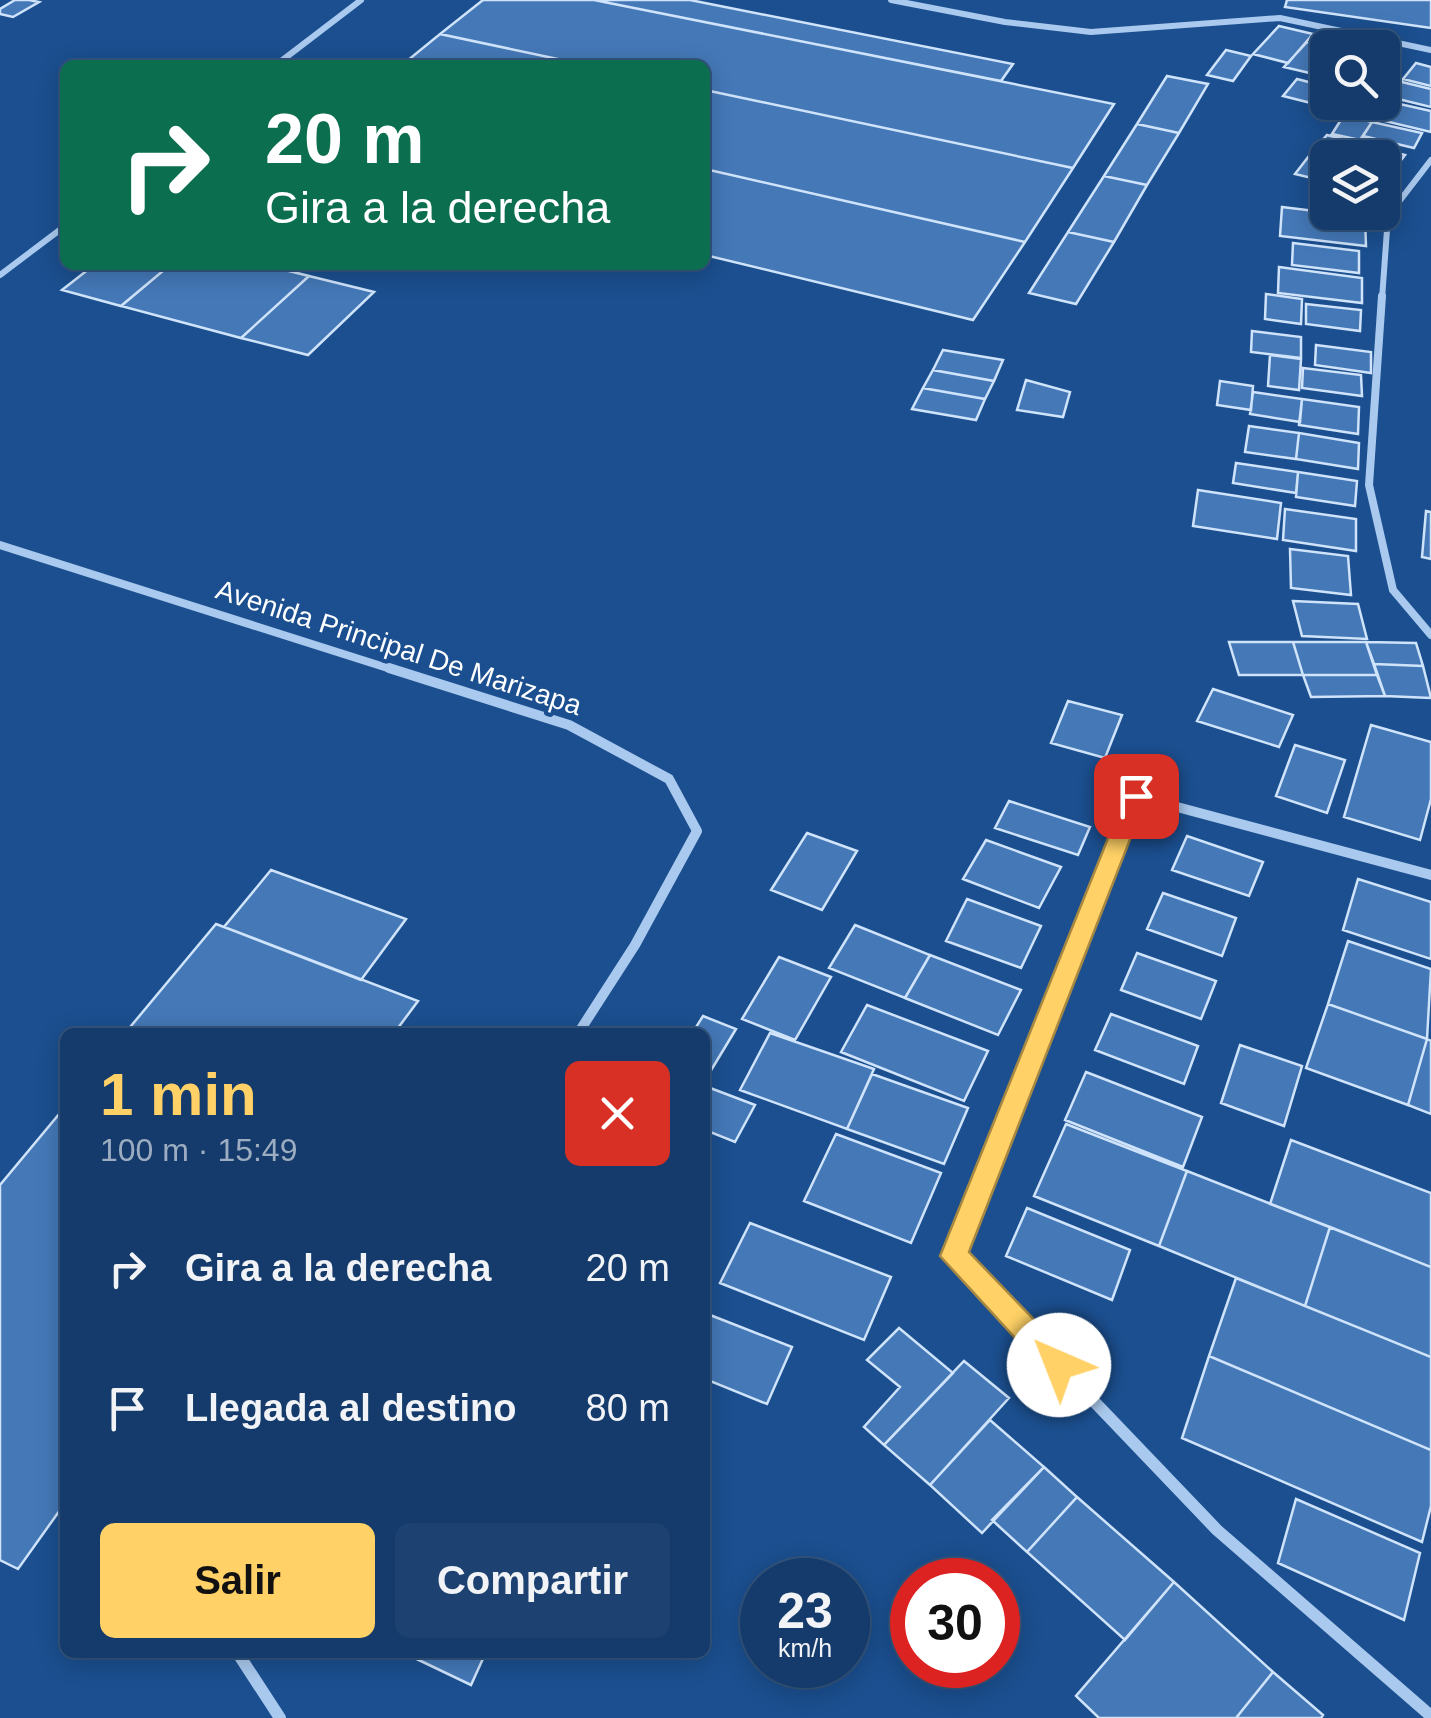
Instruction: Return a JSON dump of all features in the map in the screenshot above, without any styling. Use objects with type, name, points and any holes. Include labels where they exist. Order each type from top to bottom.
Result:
[{"type":"street","points":[[283,60],[361,0]]},
{"type":"street","points":[[891,0],[1010,22],[1117,34],[1229,19],[1281,18],[1431,50]]},
{"type":"street","points":[[1431,160],[1388,216],[1369,485],[1393,590],[1431,635]]},
{"type":"street","points":[[0,275],[60,230]]},
{"type":"street","name":"Avenida Principal De Marizapa","points":[[0,546],[569,725],[669,780],[697,831],[634,945],[582,1028]]},
{"type":"street","points":[[1431,875],[1136,796],[954,1256],[1217,1530],[1431,1716]]},
{"type":"street","points":[[241,1658],[280,1718]]},
{"type":"building","points":[[15,0],[39,2],[13,17],[0,14],[0,9]]},
{"type":"building","points":[[483,0],[594,0],[1114,104],[1073,168],[710,91],[710,60],[562,60],[440,34]]},
{"type":"building","points":[[594,0],[690,0],[1013,64],[1001,81]]},
{"type":"building","points":[[1287,0],[1431,0],[1431,28],[1285,7]]},
{"type":"building","points":[[1279,26],[1310,33],[1288,63],[1253,54]]},
{"type":"building","points":[[440,34],[562,60],[408,60]]},
{"type":"building","points":[[1307,42],[1310,43],[1310,73],[1284,67]]},
{"type":"building","points":[[1226,50],[1251,56],[1233,81],[1207,75]]},
{"type":"building","points":[[1416,63],[1431,67],[1431,86],[1403,79]]},
{"type":"building","points":[[1167,76],[1208,84],[1179,133],[1137,124]]},
{"type":"building","points":[[1297,79],[1310,82],[1310,103],[1283,96]]},
{"type":"building","points":[[1400,84],[1431,89],[1431,107],[1400,99]]},
{"type":"building","points":[[710,91],[1073,168],[1025,242],[710,170]]},
{"type":"building","points":[[1400,104],[1431,111],[1431,132],[1381,120],[1400,120]]},
{"type":"building","points":[[1341,120],[1372,122],[1360,140],[1332,134]]},
{"type":"building","points":[[1372,122],[1422,133],[1414,148],[1400,145],[1400,140],[1363,136]]},
{"type":"building","points":[[1137,124],[1179,133],[1147,185],[1104,176]]},
{"type":"building","points":[[1309,156],[1310,156],[1310,178],[1295,174]]},
{"type":"building","points":[[710,170],[1025,242],[973,320],[710,256]]},
{"type":"building","points":[[1104,176],[1147,185],[1114,242],[1068,232]]},
{"type":"building","points":[[1282,207],[1310,210],[1310,230],[1365,230],[1366,246],[1280,236]]},
{"type":"building","points":[[1068,232],[1114,242],[1076,304],[1029,293]]},
{"type":"building","points":[[1293,243],[1359,251],[1359,273],[1292,265]]},
{"type":"building","points":[[1279,267],[1362,278],[1362,303],[1278,293]]},
{"type":"building","points":[[88,270],[164,270],[121,306],[62,290]]},
{"type":"building","points":[[164,270],[285,270],[309,276],[241,338],[121,306]]},
{"type":"building","points":[[309,276],[374,292],[308,355],[241,338]]},
{"type":"building","points":[[1266,294],[1302,299],[1301,324],[1265,319]]},
{"type":"building","points":[[1306,304],[1361,310],[1360,331],[1306,324]]},
{"type":"building","points":[[1252,331],[1301,337],[1301,358],[1251,352]]},
{"type":"building","points":[[1316,345],[1371,352],[1371,373],[1315,365]]},
{"type":"building","points":[[943,350],[1003,360],[994,381],[933,370]]},
{"type":"building","points":[[1270,355],[1301,359],[1299,390],[1268,386]]},
{"type":"building","points":[[1303,368],[1361,375],[1362,396],[1302,388]]},
{"type":"building","points":[[933,370],[994,381],[985,399],[923,388]]},
{"type":"building","points":[[1026,380],[1070,392],[1063,417],[1017,410]]},
{"type":"building","points":[[1220,381],[1253,386],[1251,410],[1217,405]]},
{"type":"building","points":[[923,388],[985,399],[976,420],[912,409]]},
{"type":"building","points":[[1253,392],[1302,399],[1300,422],[1250,414]]},
{"type":"building","points":[[1302,399],[1359,407],[1358,434],[1299,425]]},
{"type":"building","points":[[1249,426],[1299,433],[1296,459],[1245,452]]},
{"type":"building","points":[[1299,433],[1359,443],[1358,469],[1296,459]]},
{"type":"building","points":[[1236,463],[1298,472],[1296,493],[1233,483]]},
{"type":"building","points":[[1298,472],[1357,481],[1355,506],[1296,497]]},
{"type":"building","points":[[1198,490],[1281,503],[1277,539],[1193,526]]},
{"type":"building","points":[[1285,509],[1356,519],[1356,551],[1283,540]]},
{"type":"building","points":[[1426,511],[1431,512],[1431,559],[1422,557]]},
{"type":"building","points":[[1290,549],[1348,556],[1351,595],[1291,588]]},
{"type":"building","points":[[1293,601],[1358,604],[1367,639],[1302,636]]},
{"type":"building","points":[[1229,642],[1293,642],[1303,675],[1239,675]]},
{"type":"building","points":[[1293,642],[1366,642],[1377,675],[1303,675]]},
{"type":"building","points":[[1366,642],[1416,643],[1423,666],[1374,664]]},
{"type":"building","points":[[1374,664],[1423,666],[1431,698],[1385,696]]},
{"type":"building","points":[[1303,675],[1377,675],[1385,696],[1311,697]]},
{"type":"building","points":[[1213,689],[1293,715],[1279,747],[1197,721]]},
{"type":"building","points":[[1068,701],[1122,715],[1105,758],[1051,743]]},
{"type":"building","points":[[1371,725],[1431,742],[1431,799],[1420,840],[1344,817]]},
{"type":"building","points":[[1295,745],[1345,760],[1327,813],[1276,796]]},
{"type":"building","points":[[1009,801],[1090,827],[1078,855],[995,828]]},
{"type":"building","points":[[807,833],[857,851],[822,910],[771,890]]},
{"type":"building","points":[[1187,836],[1263,862],[1249,896],[1172,870]]},
{"type":"building","points":[[986,840],[1061,867],[1039,908],[963,879]]},
{"type":"building","points":[[271,870],[406,919],[361,980],[224,927]]},
{"type":"building","points":[[1358,879],[1431,902],[1431,959],[1343,930]]},
{"type":"building","points":[[1163,893],[1236,918],[1222,956],[1147,929]]},
{"type":"building","points":[[967,899],[1041,926],[1021,968],[946,941]]},
{"type":"building","points":[[216,924],[418,1001],[398,1028],[129,1028]]},
{"type":"building","points":[[855,925],[930,955],[905,998],[829,968]]},
{"type":"building","points":[[1348,941],[1431,969],[1427,1039],[1328,1004]]},
{"type":"building","points":[[1137,953],[1216,981],[1201,1019],[1121,990]]},
{"type":"building","points":[[930,955],[1021,990],[998,1035],[905,998]]},
{"type":"building","points":[[779,957],[831,977],[795,1040],[742,1019]]},
{"type":"building","points":[[1328,1004],[1427,1039],[1408,1105],[1306,1068]]},
{"type":"building","points":[[867,1005],[988,1051],[964,1101],[841,1052]]},
{"type":"building","points":[[1111,1014],[1198,1046],[1184,1084],[1095,1050]]},
{"type":"building","points":[[703,1016],[736,1029],[710,1072],[710,1028],[696,1028]]},
{"type":"building","points":[[770,1033],[874,1069],[847,1129],[740,1090]]},
{"type":"building","points":[[1427,1039],[1431,1041],[1431,1114],[1408,1105]]},
{"type":"building","points":[[1240,1045],[1302,1066],[1284,1126],[1221,1103]]},
{"type":"building","points":[[1086,1072],[1202,1117],[1183,1167],[1065,1120]]},
{"type":"building","points":[[872,1074],[968,1108],[944,1164],[847,1129]]},
{"type":"building","points":[[710,1088],[755,1105],[735,1142],[710,1132]]},
{"type":"building","points":[[60,1113],[60,1510],[18,1569],[0,1560],[0,1185]]},
{"type":"building","points":[[1066,1124],[1187,1171],[1159,1246],[1034,1196]]},
{"type":"building","points":[[836,1134],[941,1173],[911,1243],[804,1201]]},
{"type":"building","points":[[1291,1140],[1431,1193],[1431,1267],[1270,1204]]},
{"type":"building","points":[[1187,1171],[1330,1227],[1305,1306],[1159,1246]]},
{"type":"building","points":[[1027,1208],[1130,1250],[1112,1300],[1006,1256]]},
{"type":"building","points":[[750,1223],[891,1277],[864,1340],[720,1283]]},
{"type":"building","points":[[1330,1227],[1431,1267],[1431,1357],[1305,1306]]},
{"type":"building","points":[[1236,1278],[1431,1357],[1431,1450],[1209,1356]]},
{"type":"building","points":[[710,1315],[792,1347],[767,1404],[710,1381]]},
{"type":"building","points":[[899,1328],[953,1373],[884,1445],[864,1427],[900,1387],[867,1360]]},
{"type":"building","points":[[1209,1356],[1431,1450],[1431,1506],[1422,1542],[1182,1438]]},
{"type":"building","points":[[964,1361],[1009,1398],[930,1485],[884,1445]]},
{"type":"building","points":[[990,1420],[1044,1467],[982,1533],[930,1485]]},
{"type":"building","points":[[1044,1467],[1077,1497],[1027,1552],[992,1520]]},
{"type":"building","points":[[1077,1497],[1174,1582],[1125,1640],[1027,1552]]},
{"type":"building","points":[[1296,1499],[1420,1553],[1404,1620],[1278,1563]]},
{"type":"building","points":[[1174,1582],[1273,1672],[1236,1718],[1099,1718],[1076,1696]]},
{"type":"building","points":[[415,1658],[483,1658],[471,1685]]},
{"type":"building","points":[[1273,1672],[1323,1715],[1321,1718],[1236,1718]]},
{"type":"route","points":[[1059,1365],[954,1256],[1136,796]]}]
